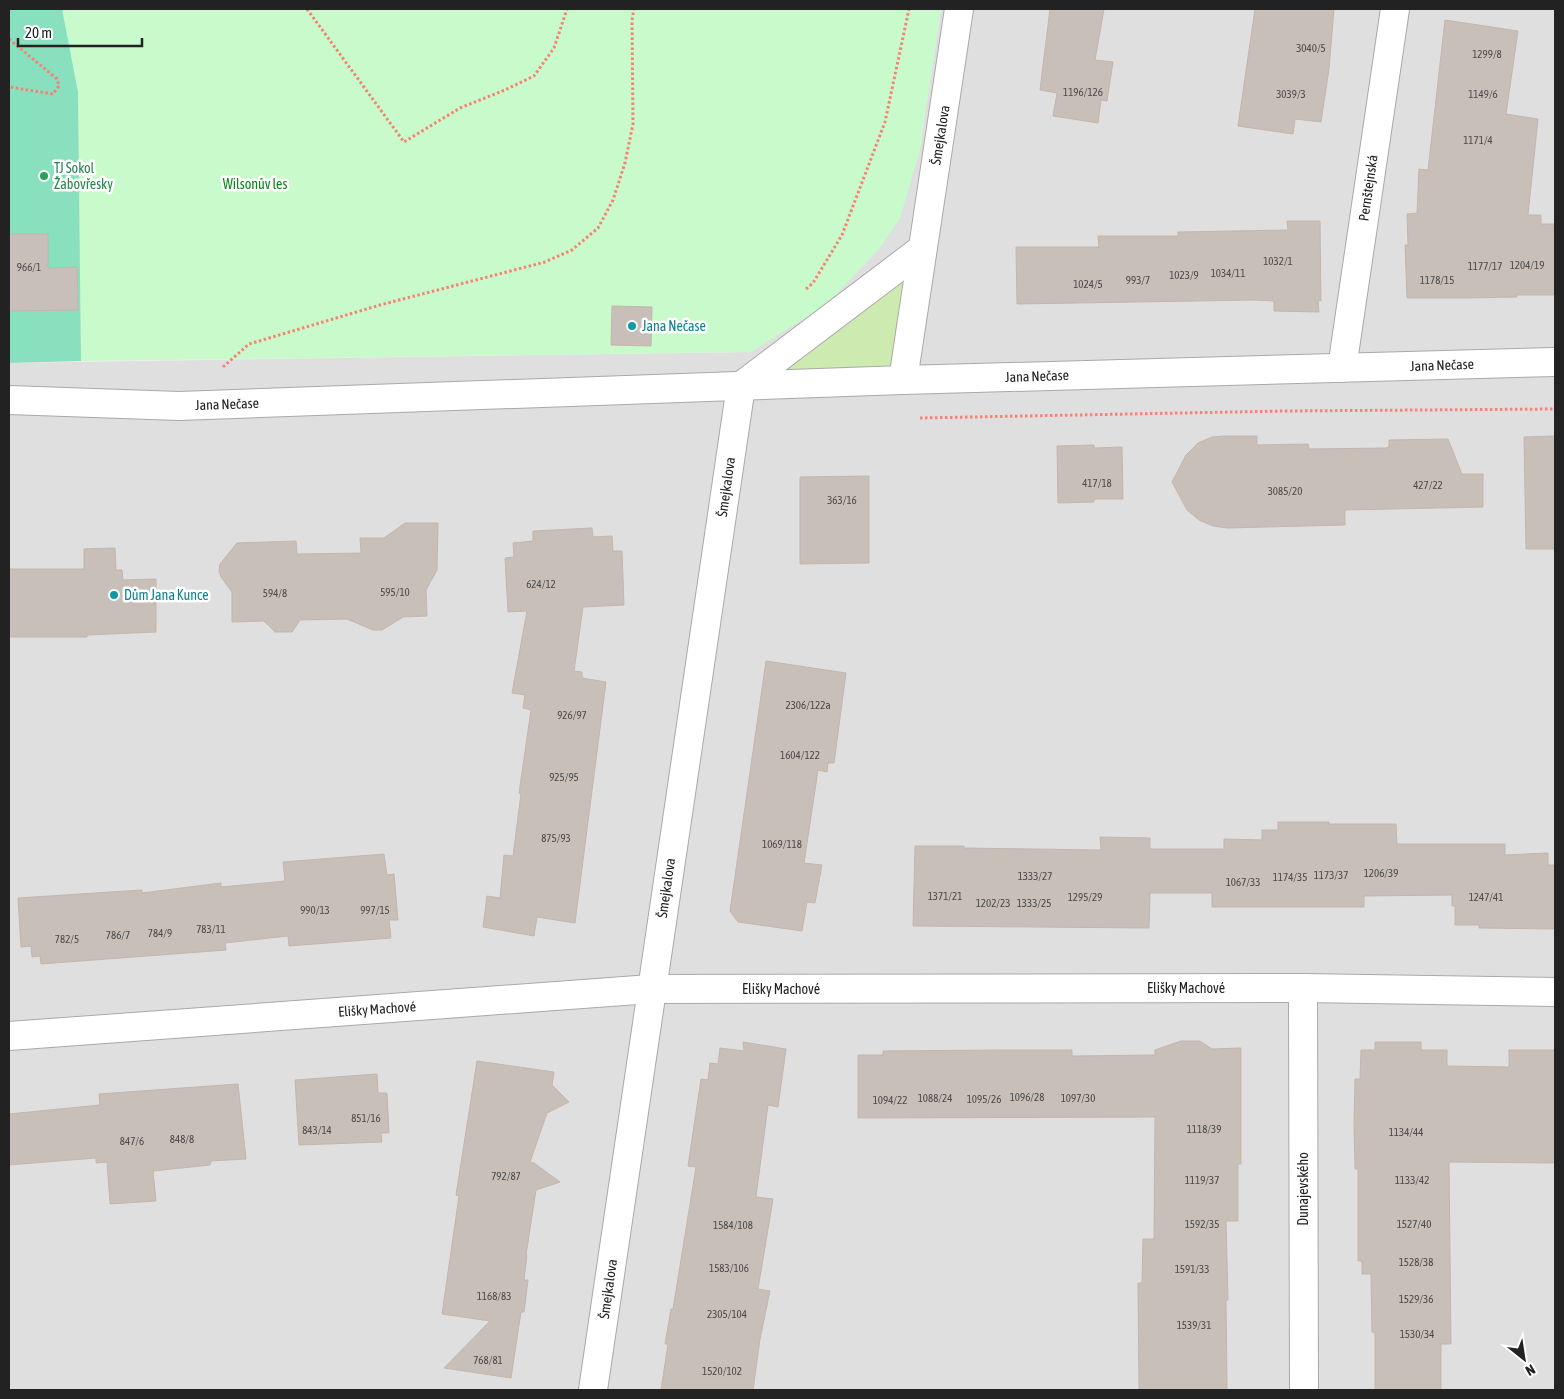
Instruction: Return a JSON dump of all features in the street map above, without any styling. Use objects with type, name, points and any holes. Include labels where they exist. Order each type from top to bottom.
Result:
[{"type":"street","name":"Šmejkalova","points":[[902,380],[959,9]]},
{"type":"street","name":"Pernštejnská","points":[[1342,368],[1395,9]]},
{"type":"street","points":[[740,386],[922,249]]},
{"type":"street","name":"Jana Nečase","points":[[9,400],[179,406],[902,380],[1555,362]]},
{"type":"street","name":"Šmejkalova","points":[[593,1390],[740,386]]},
{"type":"street","name":"Elišky Machové","points":[[9,1036],[652,989],[1303,988],[1555,992]]},
{"type":"street","name":"Dunajevského","points":[[1303,988],[1304,1390]]},
{"type":"path","points":[[307,9],[404,142],[460,108],[534,76],[554,48],[567,9]]},
{"type":"path","points":[[221,369],[249,344],[380,305],[545,262],[572,250],[598,228],[616,191],[625,164],[633,124],[632,20],[634,9]]},
{"type":"path","points":[[806,289],[813,283],[842,236],[886,122],[909,9]]},
{"type":"path","points":[[9,39],[57,79],[59,86],[53,94],[9,87]]},
{"type":"path","points":[[917,418],[1286,411],[1555,409]]},
{"type":"shaded area","points":[[941,9],[1555,9],[1555,1390],[9,1390],[9,363],[751,352],[919,154]]},
{"type":"green space","name":"TJ Sokol Žabovřesky","points":[[9,9],[62,9],[78,92],[81,361],[9,363]]},
{"type":"green space","name":"Wilsonův les","points":[[62,9],[941,9],[919,154],[900,218],[879,249],[827,304],[751,352],[81,361],[78,92]]},
{"type":"green space","points":[[909,269],[891,367],[782,370]]},
{"type":"building","points":[[1050,9],[1104,9],[1095,60],[1113,62],[1107,101],[1101,100],[1098,123],[1053,116],[1057,93],[1040,90]]},
{"type":"building","points":[[1255,9],[1334,9],[1329,69],[1321,122],[1295,119],[1293,134],[1238,126]]},
{"type":"building","points":[[1445,20],[1518,31],[1506,114],[1538,119],[1528,215],[1541,215],[1541,224],[1555,224],[1555,295],[1407,298],[1405,245],[1408,245],[1407,214],[1417,213],[1419,169],[1428,170]]},
{"type":"building","points":[[1287,221],[1320,221],[1321,301],[1318,300],[1319,312],[1274,311],[1274,301],[1254,300],[1017,304],[1016,247],[1099,247],[1098,236],[1178,236],[1178,232],[1288,230]]},
{"type":"building","points":[[9,234],[48,234],[48,268],[77,267],[78,310],[9,311]]},
{"type":"building","name":"Jana Nečase","points":[[612,306],[652,307],[651,346],[611,345]]},
{"type":"building","points":[[1257,436],[1257,445],[1308,444],[1309,449],[1386,448],[1389,447],[1389,440],[1448,439],[1462,474],[1483,474],[1483,507],[1345,510],[1345,525],[1227,528],[1213,526],[1199,520],[1187,510],[1172,482],[1186,455],[1198,443],[1212,437]]},
{"type":"building","points":[[1555,436],[1555,549],[1526,549],[1524,437]]},
{"type":"building","points":[[1094,445],[1094,448],[1122,447],[1123,499],[1094,499],[1094,502],[1058,503],[1057,446]]},
{"type":"building","points":[[869,476],[869,563],[800,564],[800,477]]},
{"type":"building","points":[[405,523],[438,523],[437,570],[426,590],[427,616],[403,617],[382,630],[373,630],[347,619],[300,620],[292,632],[275,632],[264,621],[232,622],[232,592],[219,571],[220,564],[237,543],[296,541],[297,554],[361,553],[360,538],[384,538]]},
{"type":"building","points":[[592,528],[593,537],[612,536],[613,551],[622,551],[624,605],[583,607],[574,671],[582,672],[582,678],[606,682],[575,923],[537,917],[534,936],[483,927],[487,896],[500,898],[504,855],[513,856],[521,794],[519,793],[531,710],[523,708],[525,695],[512,693],[527,611],[508,612],[505,558],[514,557],[513,543],[533,541],[533,531]]},
{"type":"building","points":[[115,548],[116,570],[122,570],[123,580],[156,579],[156,632],[87,635],[87,637],[9,637],[9,569],[84,569],[84,549]]},
{"type":"building","points":[[766,661],[846,673],[834,763],[828,763],[827,772],[818,770],[804,863],[822,865],[815,903],[807,902],[802,931],[738,922],[730,911]]},
{"type":"building","points":[[1278,822],[1396,824],[1397,844],[1505,844],[1505,855],[1548,853],[1548,865],[1555,865],[1555,929],[1479,928],[1479,925],[1455,925],[1455,906],[1452,906],[1452,895],[1364,896],[1364,907],[1212,907],[1212,893],[1150,893],[1149,928],[913,926],[915,846],[1101,850],[1100,837],[1150,838],[1150,849],[1224,849],[1224,839],[1262,840],[1262,830],[1278,830]]},
{"type":"building","points":[[384,854],[387,875],[394,874],[398,920],[389,920],[391,938],[289,946],[288,936],[225,943],[226,950],[41,964],[40,956],[32,957],[31,946],[21,947],[18,898],[142,890],[142,893],[221,883],[221,887],[285,881],[283,862]]},
{"type":"building","points":[[1181,1041],[1200,1041],[1212,1049],[1241,1048],[1241,1164],[1238,1164],[1238,1221],[1226,1221],[1228,1300],[1226,1300],[1227,1390],[1139,1390],[1138,1283],[1142,1283],[1143,1239],[1154,1239],[1155,1117],[858,1118],[858,1055],[883,1055],[883,1051],[1072,1050],[1072,1056],[1155,1055],[1155,1050]]},
{"type":"building","points":[[743,1042],[786,1049],[778,1107],[768,1105],[756,1197],[773,1199],[758,1289],[770,1291],[760,1339],[753,1390],[661,1390],[668,1344],[665,1344],[671,1309],[673,1309],[696,1167],[688,1166],[701,1079],[708,1080],[710,1063],[718,1064],[720,1048],[744,1051]]},
{"type":"building","points":[[1375,1042],[1421,1042],[1421,1050],[1447,1050],[1447,1066],[1509,1067],[1509,1050],[1555,1050],[1555,1163],[1449,1162],[1451,1344],[1441,1344],[1441,1390],[1375,1390],[1375,1333],[1372,1332],[1371,1274],[1362,1274],[1362,1261],[1358,1261],[1358,1169],[1355,1169],[1354,1125],[1355,1079],[1360,1079],[1361,1050],[1375,1050]]},
{"type":"building","points":[[477,1061],[554,1072],[552,1085],[569,1102],[547,1113],[530,1162],[560,1182],[536,1190],[526,1255],[524,1280],[528,1280],[524,1312],[521,1312],[511,1378],[444,1368],[490,1321],[442,1314],[459,1196],[456,1195]]},
{"type":"building","points":[[377,1074],[378,1093],[387,1093],[389,1133],[381,1133],[382,1142],[299,1145],[295,1080]]},
{"type":"building","points":[[238,1084],[246,1159],[211,1161],[210,1165],[153,1171],[156,1201],[110,1204],[107,1162],[96,1163],[96,1158],[9,1165],[9,1114],[100,1105],[99,1094]]},
{"type":"place","name":"TJ Sokol Žabovřesky","points":[[44,176]]},
{"type":"place","name":"Jana Nečase","points":[[632,326]]},
{"type":"place","name":"Dům Jana Kunce","points":[[114,595]]}]
